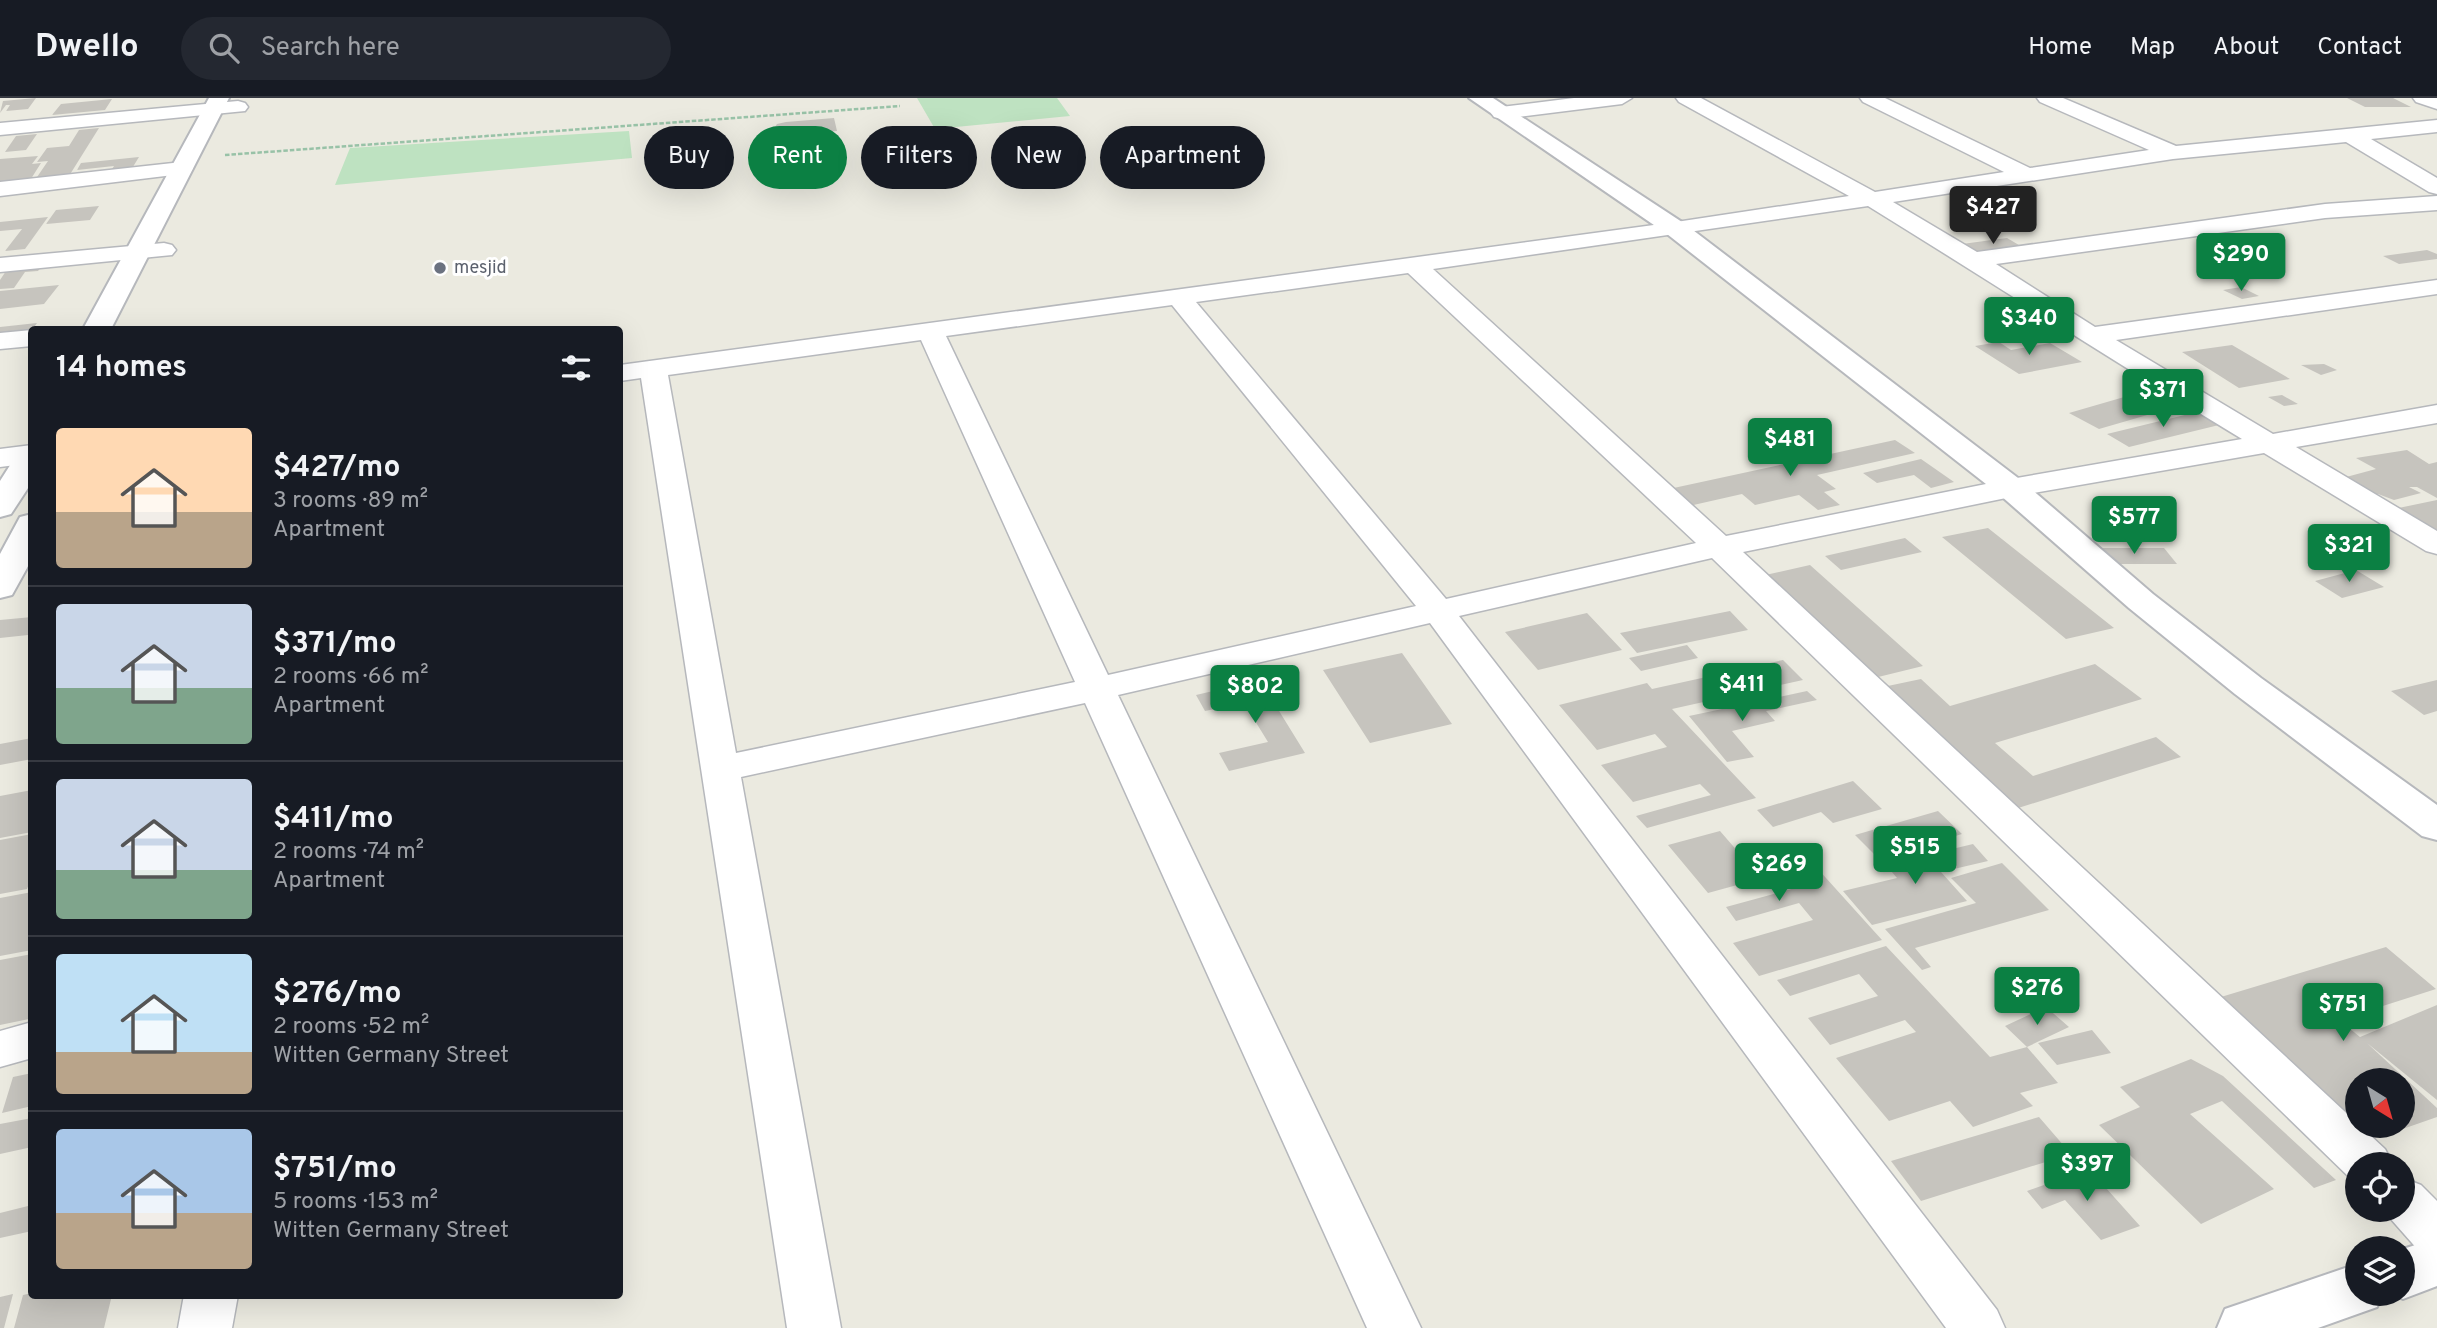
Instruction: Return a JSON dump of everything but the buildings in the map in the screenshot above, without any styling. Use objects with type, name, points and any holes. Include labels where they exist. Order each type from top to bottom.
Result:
[{"type":"street","points":[[1490,105],[1622,98]]},
{"type":"street","points":[[1686,98],[1870,198],[1973,260],[2090,336],[2437,544]]},
{"type":"street","points":[[1870,98],[2024,174]]},
{"type":"street","points":[[2047,98],[2173,153]]},
{"type":"street","points":[[2423,98],[2437,103]]},
{"type":"street","points":[[0,129],[228,103]]},
{"type":"street","points":[[125,326],[213,155],[228,103]]},
{"type":"street","points":[[99,326],[182,168],[228,103]]},
{"type":"street","points":[[1490,105],[1676,229],[2011,488],[2141,601],[2259,694],[2437,826]]},
{"type":"street","points":[[814,1328],[720,769],[636,371],[1676,229],[2173,153],[2437,127]]},
{"type":"street","points":[[2351,136],[2437,187]]},
{"type":"street","points":[[0,189],[182,168]]},
{"type":"street","points":[[1973,260],[2325,211],[2437,203]]},
{"type":"street","points":[[0,265],[164,250]]},
{"type":"street","points":[[1414,265],[1719,547],[2355,1152]]},
{"type":"street","points":[[2090,336],[2437,288]]},
{"type":"street","points":[[1179,297],[1437,610],[1978,1328]]},
{"type":"street","points":[[930,331],[1394,1328]]},
{"type":"street","points":[[0,341],[28,338]]},
{"type":"street","points":[[720,769],[1096,690],[1719,547],[2011,488],[2437,414]]},
{"type":"street","points":[[0,458],[28,454]]},
{"type":"street","points":[[0,507],[28,461]]},
{"type":"street","points":[[0,588],[28,532]]},
{"type":"street","points":[[0,1049],[28,1041]]},
{"type":"street","points":[[2415,1212],[2437,1235]]},
{"type":"street","points":[[2415,1269],[2437,1262]]},
{"type":"street","points":[[2245,1328],[2345,1293]]},
{"type":"street","points":[[205,1328],[210,1299]]},
{"type":"path","points":[[213,155],[637,127],[900,106]]},
{"type":"green space","points":[[917,98],[1057,98],[1070,116],[966,126],[933,126]]},
{"type":"green space","points":[[629,131],[632,158],[335,185],[350,148]]},
{"type":"place","name":"mesjid","points":[[440,268]]}]
